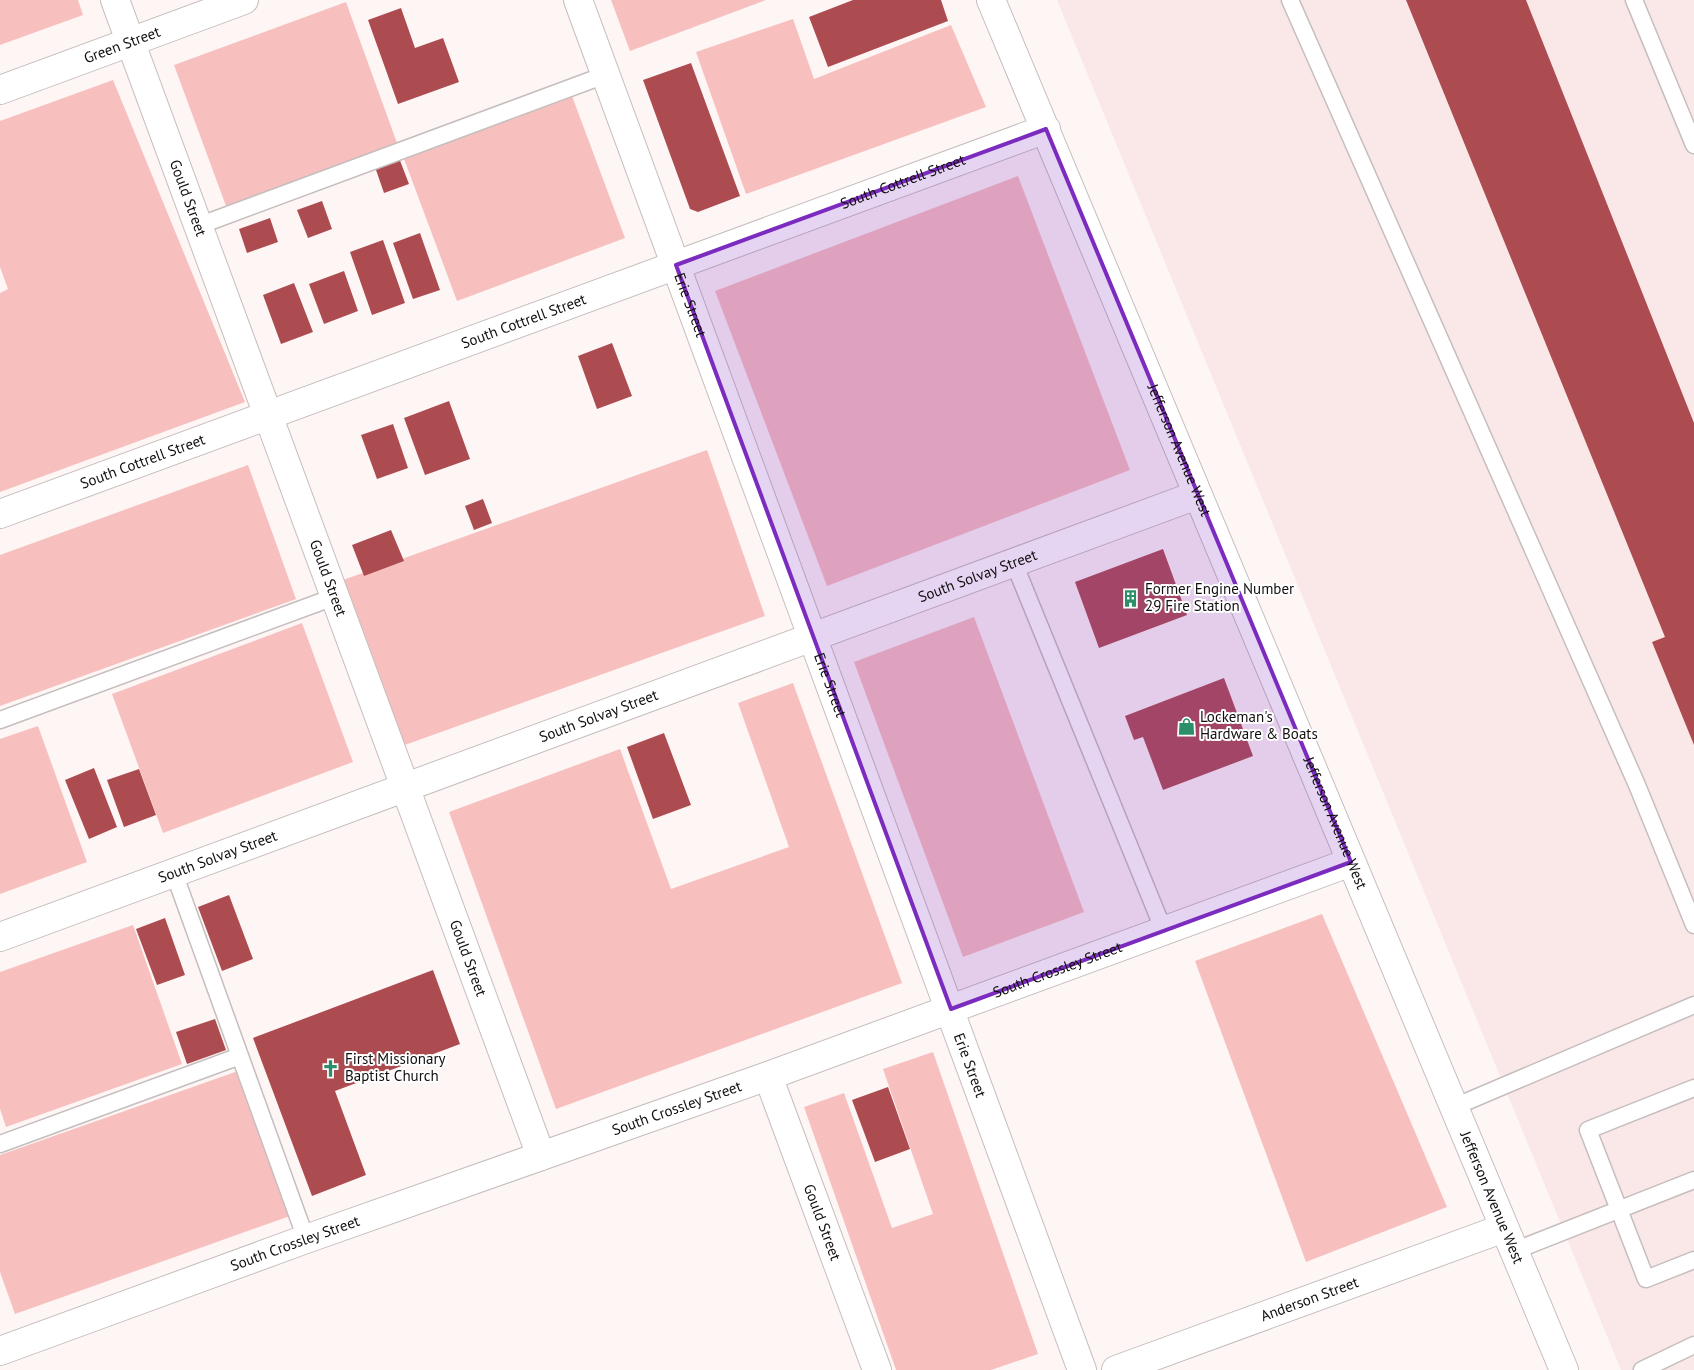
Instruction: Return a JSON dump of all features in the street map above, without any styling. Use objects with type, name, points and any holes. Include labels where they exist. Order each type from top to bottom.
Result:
[{"type":"street","name":"Gould Street","points":[[115,0],[541,1156]]},
{"type":"street","name":"Green Street","points":[[0,90],[244,0]]},
{"type":"street","name":"Erie Street","points":[[578,0],[814,637],[1082,1370]]},
{"type":"street","name":"Jefferson Avenue West","points":[[992,0],[1197,495],[1564,1370]]},
{"type":"street","name":"South Cottrell Street","points":[[0,514],[1046,130]]},
{"type":"street","name":"South Solvay Street","points":[[0,937],[1197,495]]},
{"type":"street","name":"South Crossley Street","points":[[0,1352],[306,1239],[768,1076],[1351,862]]},
{"type":"street","name":"Gould Street","points":[[768,1076],[877,1370]]},
{"type":"street","name":"Anderson Street","points":[[1116,1370],[1509,1240]]},
{"type":"lane","points":[[1290,0],[1689,899],[1694,925]]},
{"type":"lane","points":[[1634,0],[1694,145]]},
{"type":"lane","points":[[198,226],[606,75]]},
{"type":"lane","points":[[1014,563],[1164,931]]},
{"type":"lane","points":[[0,720],[334,597]]},
{"type":"lane","points":[[174,873],[306,1239]]},
{"type":"lane","points":[[1454,1107],[1694,1006]]},
{"type":"lane","points":[[0,1144],[240,1056]]},
{"type":"lane","points":[[1694,1088],[1588,1130],[1617,1209],[1646,1279],[1694,1260]]},
{"type":"lane","points":[[1509,1240],[1617,1209],[1694,1180]]},
{"type":"lane","points":[[1642,1370],[1694,1345]]},
{"type":"highlighted area","points":[[1046,129],[1351,862],[951,1009],[676,265]]},
{"type":"shaded area","points":[[0,0],[78,0],[83,15],[0,45]]},
{"type":"shaded area","points":[[611,0],[766,0],[630,51]]},
{"type":"shaded area","points":[[1057,0],[1694,0],[1694,1370],[1621,1370]]},
{"type":"shaded area","points":[[346,2],[397,143],[226,206],[174,65]]},
{"type":"shaded area","points":[[793,19],[814,79],[951,25],[986,107],[746,194],[696,52]]},
{"type":"shaded area","points":[[113,80],[245,402],[0,492],[0,293],[8,289],[0,267],[0,121]]},
{"type":"shaded area","points":[[572,96],[625,238],[457,301],[404,159]]},
{"type":"shaded area","points":[[1018,176],[1130,470],[827,586],[715,291]]},
{"type":"shaded area","points":[[707,450],[765,616],[402,746],[343,580]]},
{"type":"shaded area","points":[[248,465],[296,599],[0,706],[0,555]]},
{"type":"shaded area","points":[[974,617],[1084,912],[963,957],[854,662]]},
{"type":"shaded area","points":[[302,623],[353,762],[163,833],[112,694]]},
{"type":"shaded area","points":[[793,683],[902,983],[556,1109],[449,812],[620,749],[671,889],[789,847],[738,703]]},
{"type":"shaded area","points":[[38,726],[87,862],[0,894],[0,739]]},
{"type":"shaded area","points":[[1322,914],[1447,1207],[1306,1262],[1195,961]]},
{"type":"shaded area","points":[[133,925],[182,1064],[6,1127],[0,1109],[0,972]]},
{"type":"shaded area","points":[[933,1052],[1038,1354],[991,1370],[896,1370],[804,1107],[844,1093],[892,1228],[933,1214],[883,1069]]},
{"type":"shaded area","points":[[238,1071],[290,1216],[15,1314],[0,1272],[0,1155]]},
{"type":"building","points":[[853,0],[941,0],[948,21],[828,67],[809,17]]},
{"type":"building","points":[[1406,0],[1526,0],[1694,423],[1694,745],[1652,642],[1665,637]]},
{"type":"building","points":[[401,8],[415,48],[443,38],[459,82],[398,104],[368,20]]},
{"type":"building","points":[[691,63],[740,196],[698,212],[690,209],[643,80]]},
{"type":"building","points":[[399,158],[409,184],[384,193],[375,167]]},
{"type":"building","points":[[322,201],[332,229],[308,238],[297,210]]},
{"type":"building","points":[[270,218],[278,242],[247,253],[239,229]]},
{"type":"building","points":[[420,233],[440,290],[413,299],[393,243]]},
{"type":"building","points":[[383,240],[405,303],[372,315],[350,252]]},
{"type":"building","points":[[344,271],[358,311],[324,324],[309,284]]},
{"type":"building","points":[[294,283],[313,332],[281,344],[263,295]]},
{"type":"building","points":[[612,343],[632,396],[597,409],[578,356]]},
{"type":"building","points":[[449,401],[470,459],[425,475],[404,418]]},
{"type":"building","points":[[393,424],[408,468],[377,479],[361,435]]},
{"type":"building","points":[[483,499],[492,523],[474,530],[465,506]]},
{"type":"building","points":[[391,530],[404,561],[364,576],[352,545]]},
{"type":"building","name":"Former Engine Number 29 Fire Station","points":[[1163,549],[1187,615],[1099,648],[1075,582]]},
{"type":"building","name":"Lockeman's Hardware & Boats","points":[[1224,678],[1253,756],[1163,790],[1143,737],[1134,740],[1125,716]]},
{"type":"building","points":[[664,733],[691,805],[653,819],[627,747]]},
{"type":"building","points":[[94,768],[117,827],[89,839],[65,780]]},
{"type":"building","points":[[139,769],[156,815],[124,827],[107,780]]},
{"type":"building","points":[[229,895],[253,959],[222,971],[198,907]]},
{"type":"building","points":[[165,918],[185,975],[157,985],[136,929]]},
{"type":"building","name":"First Missionary Baptist Church","points":[[433,970],[460,1044],[335,1091],[366,1175],[312,1196],[253,1038]]},
{"type":"building","points":[[215,1019],[226,1050],[187,1064],[176,1032]]},
{"type":"building","points":[[888,1087],[910,1149],[875,1162],[852,1100]]},
{"type":"place","name":"Former Engine Number 29 Fire Station","points":[[1131,598]]},
{"type":"place","name":"Lockeman's Hardware & Boats","points":[[1186,726]]},
{"type":"place","name":"First Missionary Baptist Church","points":[[331,1068]]}]
